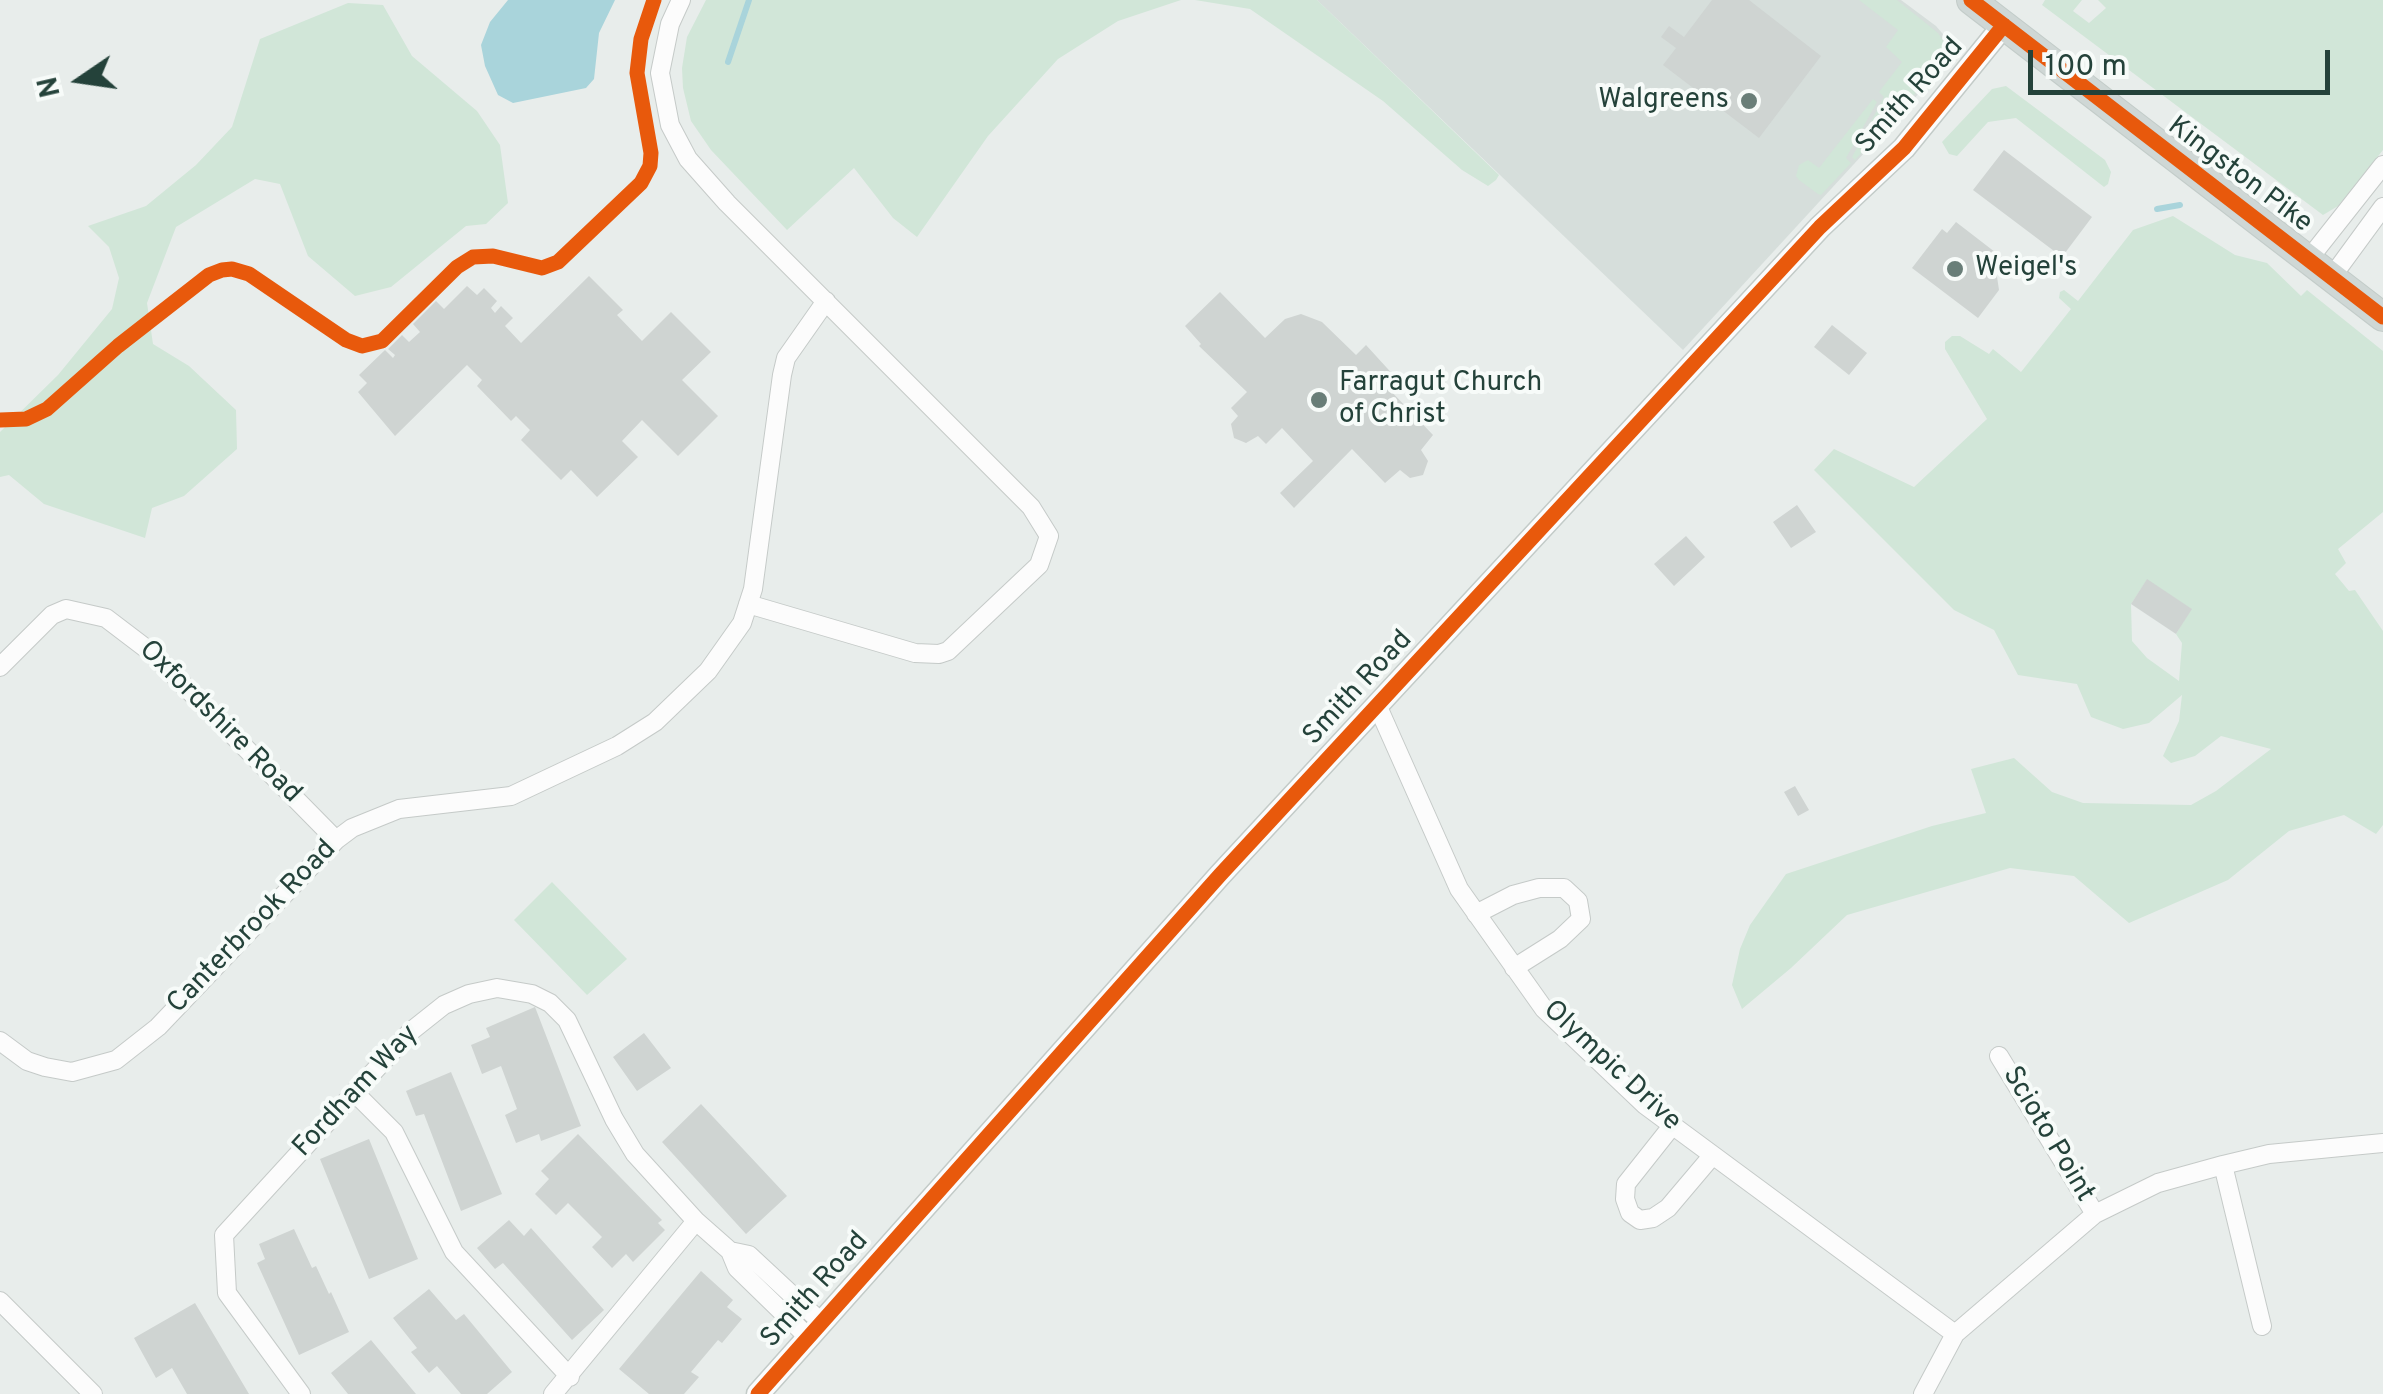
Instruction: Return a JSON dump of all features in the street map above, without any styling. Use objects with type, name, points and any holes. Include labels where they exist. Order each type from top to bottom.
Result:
[{"type":"main road","name":"Kingston Pike","points":[[1971,0],[2383,318]]},
{"type":"street","points":[[680,0],[670,24],[660,74],[670,125],[688,158],[726,204],[1031,508],[1049,536],[1039,564],[948,651],[939,654],[915,653],[748,604]]},
{"type":"street","points":[[670,24],[689,0]]},
{"type":"street","name":"Smith Road","points":[[758,1394],[1220,876],[1820,228],[1904,148],[2004,25]]},
{"type":"street","points":[[2308,260],[2383,166]]},
{"type":"street","points":[[2331,278],[2383,207]]},
{"type":"street","name":"Canterbrook Road","points":[[0,1041],[27,1060],[59,1070],[72,1072],[116,1060],[158,1027],[336,840],[352,828],[399,809],[502,798],[616,746],[655,722],[708,671],[742,623],[786,358],[826,301]]},
{"type":"street","name":"Oxfordshire Road","points":[[0,667],[52,616],[66,609],[106,618],[152,653],[336,840]]},
{"type":"street","name":"Olympic Drive","points":[[1378,706],[1459,889],[1544,1009],[1644,1105],[1954,1334]]},
{"type":"street","points":[[1476,914],[1513,895],[1539,888],[1564,888],[1578,901],[1580,919],[1560,939],[1514,968]]},
{"type":"street","name":"Fordham Way","points":[[302,1394],[227,1294],[224,1235],[410,1032],[444,1005],[497,988],[532,994],[550,1003],[567,1020],[634,1154],[696,1221],[730,1251],[737,1268],[773,1290],[815,1330]]},
{"type":"street","name":"Scioto Point","points":[[1999,1056],[2095,1214]]},
{"type":"street","points":[[354,1092],[394,1132],[454,1252],[570,1377]]},
{"type":"street","points":[[1672,1126],[1626,1184],[1624,1199],[1630,1213],[1640,1220],[1653,1218],[1668,1208],[1712,1156]]},
{"type":"street","points":[[1923,1394],[1954,1334],[2095,1214],[2158,1183],[2223,1165],[2270,1154],[2383,1143]]},
{"type":"street","points":[[2223,1165],[2262,1326]]},
{"type":"street","points":[[553,1394],[696,1221]]},
{"type":"street","points":[[0,1301],[93,1394]]},
{"type":"shaded area","points":[[1317,0],[1901,0],[1936,26],[1948,40],[1948,50],[1945,65],[1683,350]]},
{"type":"green space","points":[[706,0],[1181,0],[1118,21],[1058,59],[988,136],[917,237],[893,218],[854,168],[787,230],[711,150],[691,121],[682,68],[687,37]]},
{"type":"green space","points":[[1195,0],[1317,0],[1499,175],[1488,186],[1462,170],[1383,101],[1250,9]]},
{"type":"green space","points":[[1859,0],[1897,0],[1938,33],[1946,45],[1941,65],[1855,160],[1852,157],[1884,97],[1879,92],[1902,62],[1886,47],[1898,30]]},
{"type":"green space","points":[[2045,0],[2082,0],[2073,11],[2089,23],[2106,8],[2098,0],[2383,0],[2383,150],[2338,206],[2323,215],[2042,5]]},
{"type":"green space","points":[[348,3],[383,5],[412,56],[477,111],[500,145],[508,203],[486,224],[466,226],[391,287],[355,296],[308,256],[280,184],[255,179],[176,227],[147,303],[153,344],[189,366],[236,410],[237,449],[184,496],[152,508],[145,538],[44,504],[9,475],[0,477],[0,432],[58,375],[112,309],[119,278],[109,247],[88,226],[146,206],[196,165],[232,127],[260,39]]},
{"type":"green space","points":[[2006,86],[2105,160],[2111,172],[2108,184],[2104,187],[2016,118],[1988,122],[1957,156],[1949,154],[1942,142],[1992,89]]},
{"type":"green space","points":[[1873,99],[1877,102],[1846,158],[1851,163],[1818,194],[1796,176],[1799,165],[1808,160],[1819,168]]},
{"type":"green space","points":[[2173,216],[2235,255],[2267,263],[2301,296],[2307,290],[2383,351],[2383,512],[2338,549],[2346,563],[2335,574],[2349,591],[2355,590],[2383,631],[2383,825],[2376,834],[2344,815],[2289,831],[2228,880],[2129,923],[2074,876],[2010,868],[1847,915],[1742,1009],[1732,985],[1740,949],[1750,925],[1786,874],[1932,826],[1986,813],[1971,769],[2014,758],[2052,792],[2083,803],[2191,805],[2271,749],[2221,736],[2195,756],[2171,763],[2163,756],[2179,721],[2182,695],[2149,723],[2123,729],[2091,717],[2077,684],[2018,675],[1994,630],[1954,610],[1814,470],[1834,449],[1914,487],[1987,419],[1945,349],[1945,342],[1960,336],[1989,354],[1993,349],[2021,372],[2071,309],[2059,298],[2060,292],[2064,290],[2078,301],[2133,230]],"holes":[[[2147,580],[2191,609],[2176,634],[2182,643],[2179,681],[2147,658],[2132,641],[2131,604]]]},
{"type":"green space","points":[[552,882],[627,959],[587,995],[514,920]]},
{"type":"water","points":[[508,0],[615,0],[599,33],[594,79],[586,88],[513,103],[498,95],[481,45],[490,22]]},
{"type":"building","name":"Walgreens","points":[[1712,0],[1749,0],[1821,56],[1759,138],[1663,65],[1676,48],[1661,37],[1669,26],[1684,37]]},
{"type":"building","name":"Weigel's","points":[[2004,150],[2092,217],[2062,257],[1973,190]]},
{"type":"building","name":"Weigel's","points":[[1956,222],[2004,259],[1996,270],[1999,290],[1978,318],[1912,268],[1942,229],[1947,233]]},
{"type":"building","points":[[589,276],[623,310],[617,315],[642,341],[671,312],[711,352],[682,380],[718,416],[678,456],[642,420],[622,441],[638,457],[597,497],[571,470],[561,480],[521,440],[530,430],[516,416],[511,421],[477,386],[482,380],[467,365],[395,436],[358,392],[367,383],[359,375],[385,350],[393,358],[395,355],[388,349],[402,335],[409,342],[420,332],[413,324],[436,301],[444,309],[467,286],[477,295],[484,288],[497,301],[491,308],[495,313],[501,306],[513,318],[505,326],[521,343]]},
{"type":"building","name":"Farragut Church of Christ","points":[[1220,292],[1265,338],[1285,319],[1301,314],[1322,322],[1356,355],[1366,345],[1397,379],[1388,388],[1433,435],[1421,450],[1428,461],[1423,475],[1410,478],[1400,470],[1385,483],[1352,449],[1294,508],[1280,493],[1313,461],[1282,428],[1266,444],[1258,436],[1246,443],[1234,438],[1231,424],[1238,416],[1231,408],[1247,392],[1199,346],[1185,326]]},
{"type":"building","points":[[1832,325],[1867,353],[1849,375],[1814,347]]},
{"type":"building","points":[[1797,505],[1816,532],[1791,548],[1773,522]]},
{"type":"building","points":[[1686,536],[1705,557],[1674,586],[1654,564]]},
{"type":"building","points":[[2147,579],[2192,609],[2176,634],[2131,604]]},
{"type":"building","points":[[1795,786],[1809,810],[1798,816],[1784,792]]},
{"type":"building","points":[[535,1007],[581,1126],[541,1141],[539,1134],[516,1143],[505,1115],[517,1109],[501,1066],[482,1074],[471,1045],[490,1037],[486,1028]]},
{"type":"building","points":[[644,1033],[671,1068],[637,1091],[613,1057]]},
{"type":"building","points":[[451,1072],[502,1194],[461,1211],[424,1114],[416,1116],[406,1091]]},
{"type":"building","points":[[701,1104],[787,1196],[746,1234],[662,1142]]},
{"type":"building","points":[[578,1134],[662,1220],[658,1223],[665,1230],[633,1262],[626,1254],[612,1268],[592,1247],[602,1237],[568,1203],[556,1215],[535,1194],[549,1179],[541,1171]]},
{"type":"building","points":[[369,1139],[418,1259],[369,1279],[320,1159]]},
{"type":"building","points":[[509,1220],[524,1236],[531,1228],[604,1310],[572,1340],[503,1263],[495,1269],[477,1248]]},
{"type":"building","points":[[294,1229],[349,1332],[299,1355],[257,1263],[265,1259],[259,1244]]},
{"type":"building","points":[[701,1271],[733,1300],[727,1307],[742,1319],[691,1372],[699,1377],[684,1394],[649,1394],[619,1369]]},
{"type":"building","points":[[429,1289],[456,1320],[464,1314],[512,1372],[487,1394],[461,1394],[437,1366],[429,1373],[411,1352],[417,1348],[393,1318]]},
{"type":"building","points":[[195,1303],[249,1394],[187,1394],[172,1368],[156,1378],[134,1338]]},
{"type":"building","points":[[371,1340],[416,1394],[348,1394],[331,1373]]},
{"type":"waterway","points":[[728,62],[749,0]]},
{"type":"waterway","points":[[2157,209],[2180,205]]},
{"type":"cycle path","points":[[0,420],[26,419],[47,409],[118,346],[209,275],[222,270],[249,274],[346,340],[362,346],[382,341],[457,267],[473,257],[493,256],[542,268],[558,262],[641,183],[650,166],[637,73],[641,39],[654,0]]},
{"type":"cycle path","points":[[1971,0],[2383,317]]},
{"type":"cycle path","points":[[758,1394],[1220,875],[1820,227],[1904,148],[2004,25]]},
{"type":"place","name":"Walgreens","points":[[1749,101]]},
{"type":"place","name":"Weigel's","points":[[1955,269]]},
{"type":"place","name":"Farragut Church of Christ","points":[[1319,400]]}]
